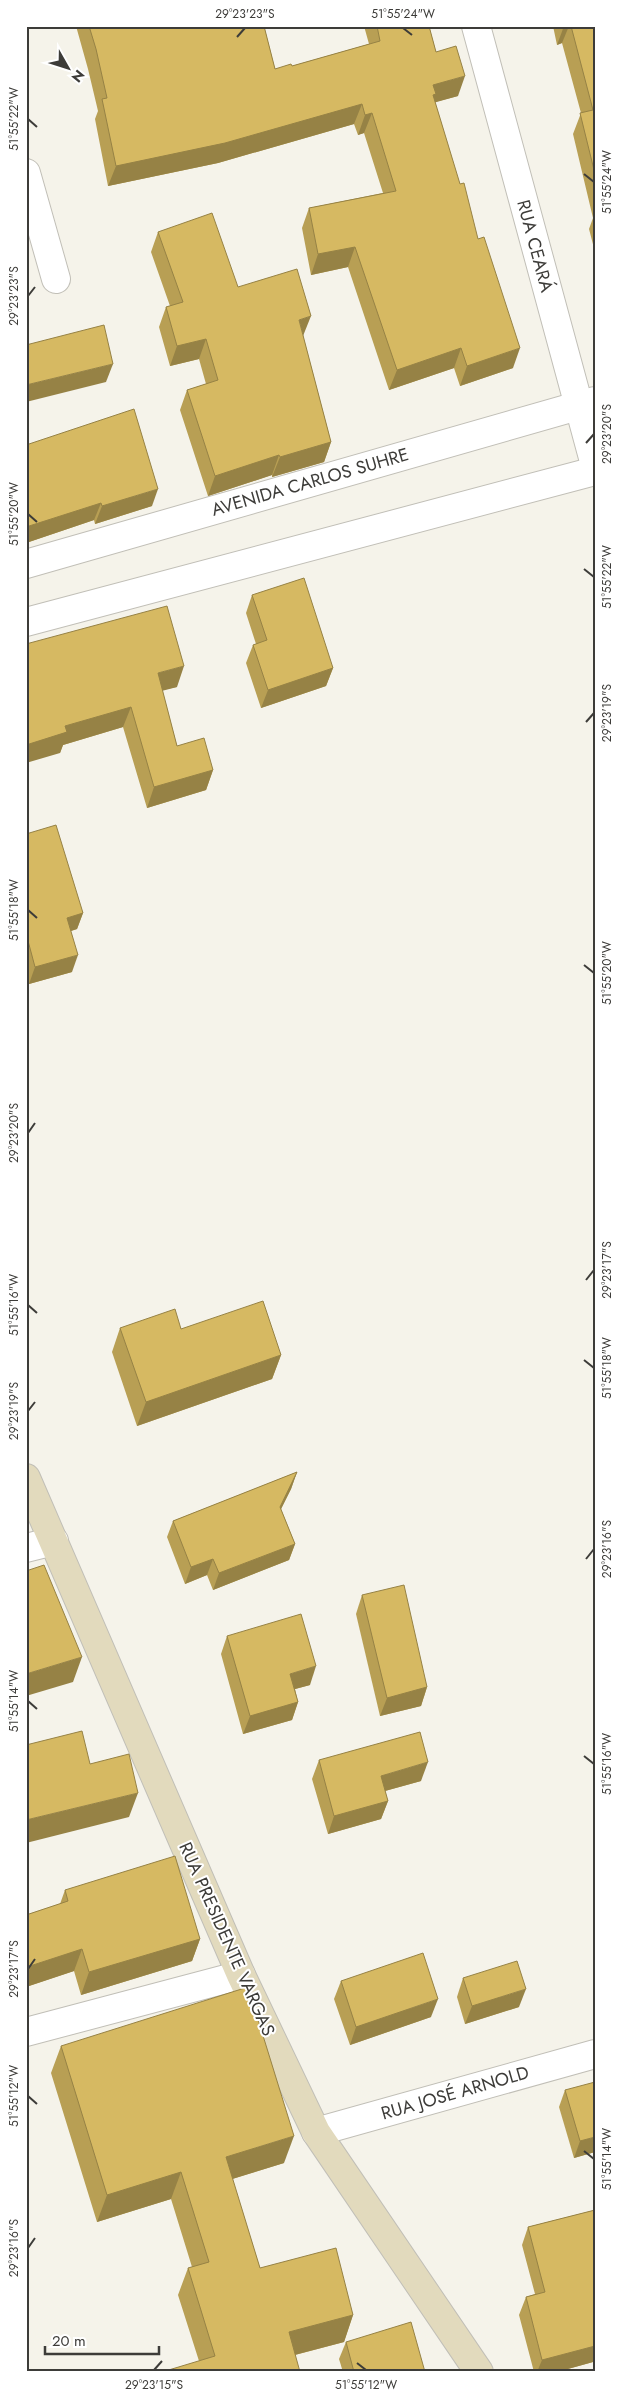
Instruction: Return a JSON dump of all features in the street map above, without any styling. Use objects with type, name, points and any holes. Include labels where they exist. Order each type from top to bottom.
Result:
[{"type":"main road","name":"RUA PRESIDENTE VARGAS","points":[[26,1478],[241,1975],[316,2132],[479,2372]]},
{"type":"street","name":"RUA CEARÁ","points":[[476,26],[586,403],[595,465]]},
{"type":"street","points":[[26,173],[56,278]]},
{"type":"street","name":"AVENIDA CARLOS SUHRE","points":[[26,564],[586,403]]},
{"type":"street","points":[[26,622],[595,471]]},
{"type":"street","points":[[26,1548],[54,1541]]},
{"type":"street","points":[[26,2032],[241,1975]]},
{"type":"street","name":"RUA JOSÉ ARNOLD","points":[[316,2132],[595,2054]]},
{"type":"building","points":[[89,26],[264,26],[275,69],[380,41],[377,26],[429,26],[436,52],[456,46],[465,76],[433,85],[436,94],[433,95],[460,184],[464,183],[478,239],[484,237],[520,348],[467,366],[461,348],[397,370],[355,247],[318,254],[309,208],[396,191],[372,113],[365,115],[362,104],[225,143],[116,166],[102,99],[107,98]]},
{"type":"building","points":[[571,26],[595,26],[595,174],[580,113],[593,110]]},
{"type":"building","points":[[212,213],[238,287],[297,269],[311,316],[299,320],[331,442],[280,457],[279,455],[215,476],[187,390],[218,380],[206,339],[177,346],[166,307],[183,302],[158,232]]},
{"type":"building","points":[[104,325],[113,364],[26,385],[26,345]]},
{"type":"building","points":[[134,409],[158,489],[102,506],[101,503],[26,527],[26,445]]},
{"type":"building","points":[[304,578],[333,668],[268,690],[253,645],[267,640],[252,595]]},
{"type":"building","points":[[167,606],[184,666],[158,673],[177,746],[204,738],[213,770],[154,787],[131,707],[65,726],[67,732],[26,745],[26,644]]},
{"type":"building","points":[[56,825],[83,913],[67,918],[78,955],[35,967],[26,938],[26,834]]},
{"type":"building","points":[[263,1301],[281,1355],[146,1402],[120,1328],[175,1309],[181,1329]]},
{"type":"building","points":[[297,1472],[280,1507],[295,1544],[219,1573],[213,1559],[191,1567],[173,1521]]},
{"type":"building","points":[[44,1565],[82,1657],[26,1674],[26,1571]]},
{"type":"building","points":[[404,1585],[427,1687],[387,1698],[362,1595]]},
{"type":"building","points":[[301,1614],[316,1666],[290,1674],[298,1702],[250,1716],[227,1636]]},
{"type":"building","points":[[82,1731],[90,1764],[129,1754],[138,1793],[26,1820],[26,1745]]},
{"type":"building","points":[[420,1732],[428,1762],[381,1776],[388,1801],[334,1816],[319,1760]]},
{"type":"building","points":[[175,1856],[200,1939],[89,1972],[82,1949],[27,1967],[26,1915],[68,1901],[65,1890]]},
{"type":"building","points":[[423,1953],[438,1999],[356,2027],[341,1981]]},
{"type":"building","points":[[517,1961],[526,1989],[472,2006],[463,1978]]},
{"type":"building","points":[[248,1987],[294,2136],[226,2157],[260,2268],[336,2248],[353,2315],[289,2332],[300,2372],[162,2372],[215,2356],[188,2268],[209,2262],[181,2172],[107,2195],[61,2046]]},
{"type":"building","points":[[595,2082],[595,2137],[580,2141],[565,2090]]},
{"type":"building","points":[[595,2210],[595,2346],[542,2360],[526,2297],[545,2292],[528,2227]]},
{"type":"building","points":[[411,2322],[425,2372],[354,2372],[346,2342]]}]
